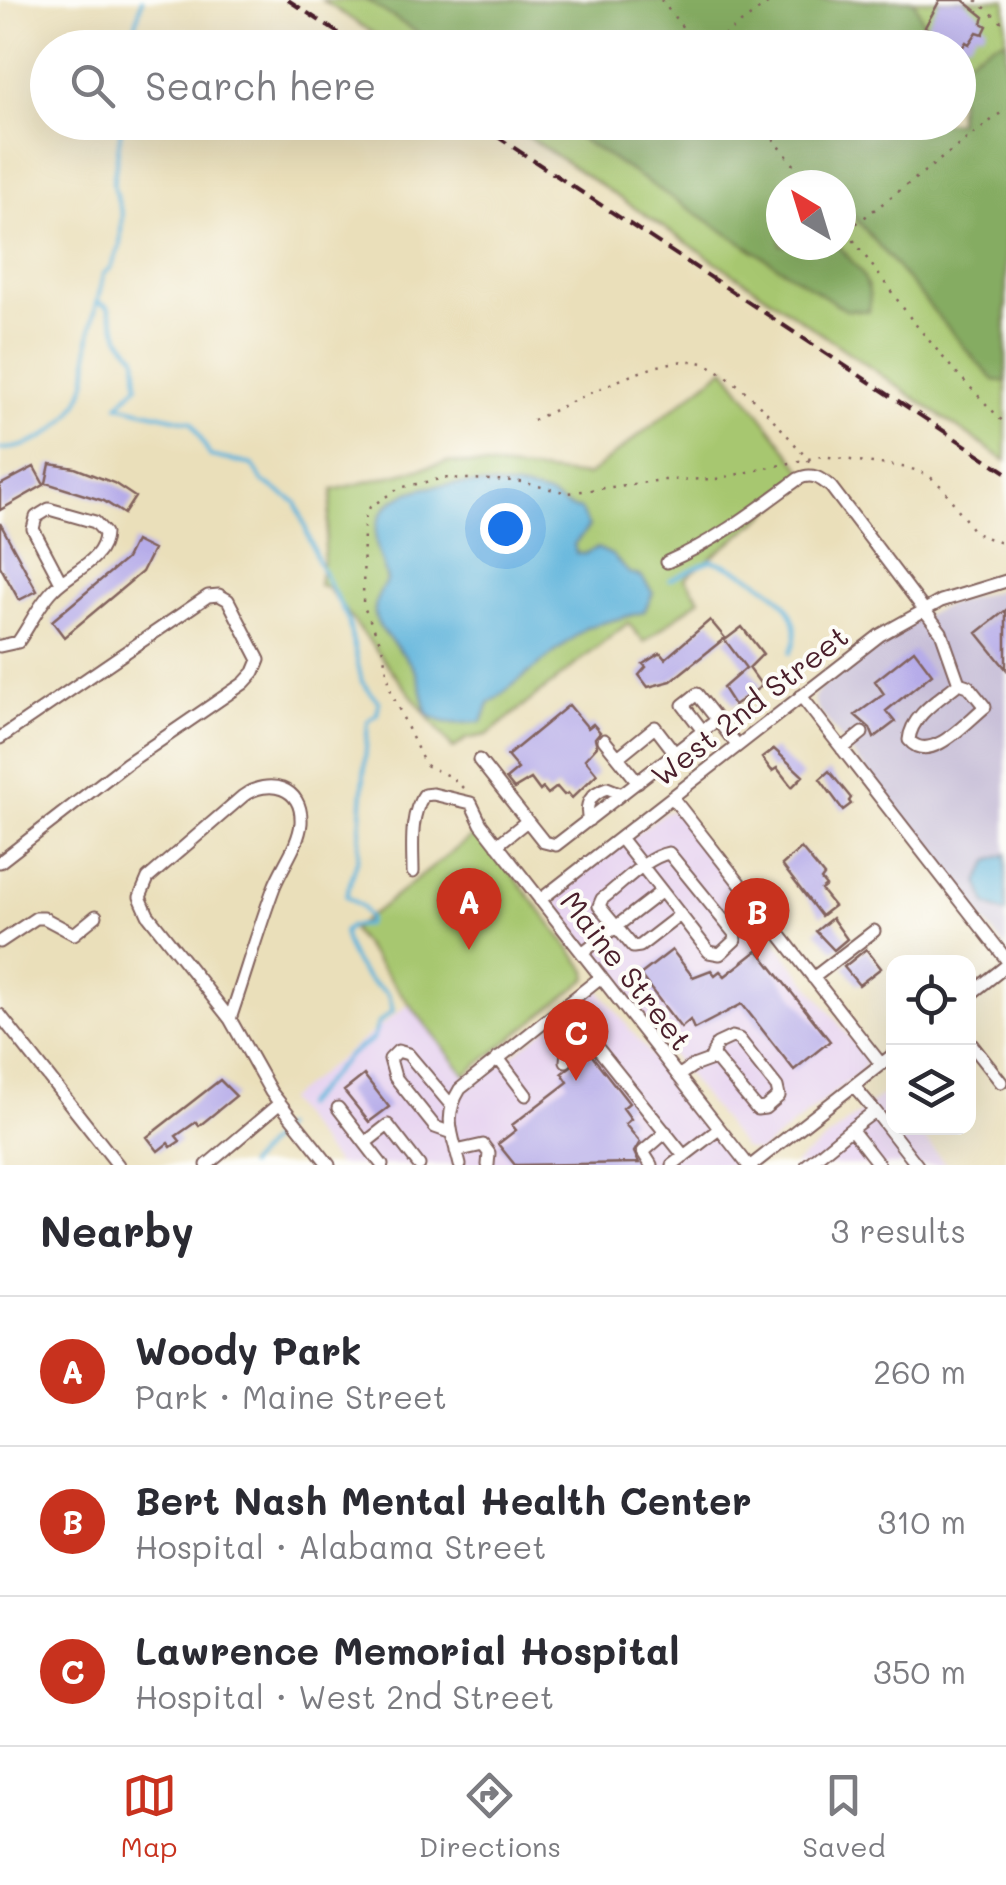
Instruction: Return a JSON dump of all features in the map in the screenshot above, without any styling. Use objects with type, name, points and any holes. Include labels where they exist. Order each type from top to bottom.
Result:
[{"type":"street","points":[[667,562],[701,548],[798,478],[811,475],[824,480],[941,632],[959,683]]},
{"type":"street","points":[[0,646],[18,642],[48,596],[100,552],[106,536],[96,522],[49,509],[36,516],[32,529],[61,582]]},
{"type":"street","name":"West 2nd Street","points":[[540,900],[880,635],[924,608],[1006,581]]},
{"type":"street","points":[[0,738],[208,596],[228,600],[258,655],[257,667],[244,684],[126,764],[0,862]]},
{"type":"street","points":[[959,683],[968,686],[985,707],[937,745],[925,750],[915,747],[909,740],[918,718],[959,683]]},
{"type":"street","points":[[702,731],[682,705],[697,694],[738,746]]},
{"type":"street","points":[[800,696],[1006,963],[976,989]]},
{"type":"street","points":[[479,760],[551,846],[718,720]]},
{"type":"street","points":[[618,757],[655,727],[675,752]]},
{"type":"street","points":[[842,749],[862,734]]},
{"type":"street","points":[[604,740],[638,782]]},
{"type":"street","points":[[230,1019],[275,884],[300,828],[297,802],[279,786],[258,787],[243,796],[148,878],[141,902],[230,1019],[280,1103],[329,1165]]},
{"type":"street","points":[[413,872],[418,802],[424,796],[471,803]]},
{"type":"street","points":[[672,797],[881,1064]]},
{"type":"street","name":"Maine Street","points":[[471,803],[540,900],[750,1165]]},
{"type":"street","points":[[498,844],[527,821]]},
{"type":"street","points":[[620,838],[643,868],[662,891],[680,915],[712,954],[720,954],[735,940],[734,933],[672,854],[660,854],[643,868],[600,902],[601,910],[614,927],[629,946],[636,948],[680,915]]},
{"type":"street","points":[[582,953],[662,891]]},
{"type":"street","points":[[0,942],[36,918],[44,918],[74,934],[96,916]]},
{"type":"street","points":[[814,978],[874,931]]},
{"type":"street","points":[[460,1165],[449,1132],[452,1105],[465,1083],[601,977]]},
{"type":"street","points":[[564,1006],[666,1132],[681,1161],[719,1129]]},
{"type":"street","points":[[0,1015],[118,1165]]},
{"type":"street","points":[[566,1061],[568,1041],[583,1030]]},
{"type":"street","points":[[678,1076],[711,1058],[718,1059],[757,1108],[765,1108],[779,1096],[778,1087],[739,1039],[732,1037],[717,1044],[711,1058]]},
{"type":"street","points":[[972,1045],[1001,1082]]},
{"type":"street","points":[[449,1132],[434,1127],[396,1077],[390,1059],[394,1054],[408,1054],[452,1105]]},
{"type":"street","points":[[498,1058],[526,1095]]},
{"type":"street","points":[[750,1165],[886,1060]]},
{"type":"street","points":[[854,1086],[916,1165]]},
{"type":"street","points":[[208,1165],[280,1103]]},
{"type":"street","points":[[338,1108],[382,1165]]},
{"type":"street","points":[[807,1165],[875,1111]]},
{"type":"street","points":[[365,1143],[388,1125],[419,1165]]},
{"type":"street","points":[[852,1129],[879,1165]]},
{"type":"street","points":[[650,1165],[643,1152],[666,1132]]},
{"type":"street","points":[[456,1152],[482,1144],[489,1153],[488,1165]]},
{"type":"path","points":[[661,0],[685,30]]},
{"type":"path","points":[[731,30],[773,0]]},
{"type":"path","points":[[976,0],[1006,26]]},
{"type":"path","points":[[976,132],[1006,109]]},
{"type":"path","points":[[774,140],[798,170]]},
{"type":"path","points":[[856,224],[966,140]]},
{"type":"path","points":[[856,243],[912,320],[1006,425]]},
{"type":"path","points":[[533,420],[654,366],[695,361],[735,384],[774,420],[824,480]]},
{"type":"path","points":[[471,803],[457,781],[425,765],[392,692],[382,646],[363,605],[364,519],[370,506],[398,488],[444,478],[516,481],[568,493],[662,480],[716,478],[806,458],[837,458],[919,471],[942,487],[975,533],[1006,545]]},
{"type":"shaded area","points":[[1006,588],[1006,949],[817,708],[814,698],[820,688],[901,627],[949,604]]},
{"type":"shaded area","points":[[670,811],[676,813],[867,1060],[863,1070],[759,1152],[744,1148],[555,905],[560,893]]},
{"type":"shaded area","points":[[599,990],[738,1165],[337,1165],[286,1100],[409,1004],[473,1086]]},
{"type":"shaded area","points":[[886,1093],[886,1135],[922,1135],[946,1165],[793,1165]]},
{"type":"green space","points":[[322,0],[1006,0],[1006,461],[533,140],[976,140],[976,30],[368,30]]},
{"type":"green space","points":[[366,0],[914,0],[928,30],[413,30]]},
{"type":"green space","points":[[1006,40],[1006,382],[994,380],[976,361],[856,219],[856,170],[766,170],[766,258],[582,140],[976,140],[976,54]]},
{"type":"green space","points":[[768,260],[851,260],[866,282],[869,311],[846,310]]},
{"type":"green space","points":[[725,368],[810,480],[685,578],[700,599],[644,642],[628,623],[487,735],[466,739],[453,749],[327,587],[319,585],[333,490],[447,462],[587,476]]},
{"type":"green space","points":[[479,831],[587,971],[588,978],[465,1075],[352,930]]},
{"type":"water","points":[[457,484],[524,489],[580,509],[589,527],[574,544],[576,553],[597,548],[612,555],[629,573],[642,577],[653,593],[644,612],[587,627],[489,704],[482,722],[448,723],[428,714],[417,675],[376,619],[378,596],[387,581],[376,542],[382,513],[402,496],[429,487]]},
{"type":"water","points":[[1006,854],[1004,913],[987,905],[978,882],[989,861]]},
{"type":"building","points":[[940,0],[963,0],[984,17],[982,23],[987,26],[983,34],[976,34],[976,30],[925,27]]},
{"type":"building","points":[[50,464],[75,468],[114,483],[135,497],[124,514],[104,501],[46,483]]},
{"type":"building","points":[[34,467],[44,485],[0,510],[0,485]]},
{"type":"building","points":[[0,523],[37,591],[19,600],[0,566]]},
{"type":"building","points":[[135,541],[153,550],[142,572],[64,637],[52,621],[126,559]]},
{"type":"building","points":[[1006,610],[1006,669],[977,633]]},
{"type":"building","points":[[710,620],[725,638],[671,681],[648,687],[639,675],[646,667],[643,664],[660,653],[665,659]]},
{"type":"building","points":[[742,627],[763,654],[749,668],[762,686],[734,705],[723,688],[746,668],[725,640]]},
{"type":"building","points":[[914,650],[932,674],[886,711],[895,722],[874,738],[870,728],[855,715],[884,694],[875,681]]},
{"type":"building","points":[[569,705],[588,728],[593,724],[600,732],[595,738],[597,746],[585,759],[597,774],[572,798],[557,787],[548,794],[543,788],[540,791],[531,779],[514,789],[506,779],[518,769],[507,756]]},
{"type":"building","points":[[774,749],[803,776],[792,787],[777,768],[772,771],[762,758]]},
{"type":"building","points":[[829,771],[851,798],[851,804],[843,810],[820,779]]},
{"type":"building","points":[[801,848],[824,876],[821,880],[826,886],[821,890],[834,906],[821,916],[782,865]]},
{"type":"building","points":[[832,918],[847,939],[834,950],[816,931]]},
{"type":"building","points":[[866,949],[881,968],[859,985],[844,967]]},
{"type":"building","points":[[672,950],[693,977],[711,970],[715,975],[720,971],[725,976],[758,950],[830,1041],[794,1070],[742,1004],[694,1029],[690,1020],[681,1028],[640,975]]},
{"type":"building","points":[[589,1052],[629,1103],[623,1108],[631,1119],[625,1124],[640,1142],[634,1152],[639,1163],[515,1165],[498,1144],[516,1130],[512,1125],[568,1082],[562,1073]]},
{"type":"building","points":[[364,1075],[389,1107],[369,1122],[344,1091]]},
{"type":"building","points":[[220,1080],[236,1096],[199,1126],[196,1122],[176,1136],[180,1141],[171,1147],[168,1143],[158,1151],[147,1137]]},
{"type":"waterway","points":[[134,30],[142,0]]},
{"type":"waterway","points":[[0,449],[42,438],[65,420],[81,396],[103,274],[111,268],[120,246],[122,215],[113,184],[119,140]]},
{"type":"waterway","points":[[98,302],[108,306],[120,338],[136,356],[138,385],[118,405],[192,422],[210,456],[253,465],[263,482],[296,502],[317,560],[348,620],[362,682],[379,702],[377,714],[368,721],[358,858],[346,896],[362,907],[369,919],[366,925],[344,931],[356,965],[388,995],[393,1011],[378,1023],[373,1039],[349,1055],[303,1106]]},
{"type":"waterway","points":[[670,580],[711,560],[759,582],[786,605],[793,620],[795,636],[790,653]]},
{"type":"waterway","points":[[248,1165],[283,1127]]},
{"type":"railway","points":[[288,0],[334,30]]},
{"type":"railway","points":[[502,140],[1006,472]]},
{"type":"place","name":"Woody Park","points":[[469,950]]},
{"type":"place","name":"Bert Nash Mental Health Center","points":[[757,960]]},
{"type":"place","name":"Lawrence Memorial Hospital","points":[[576,1081]]}]
